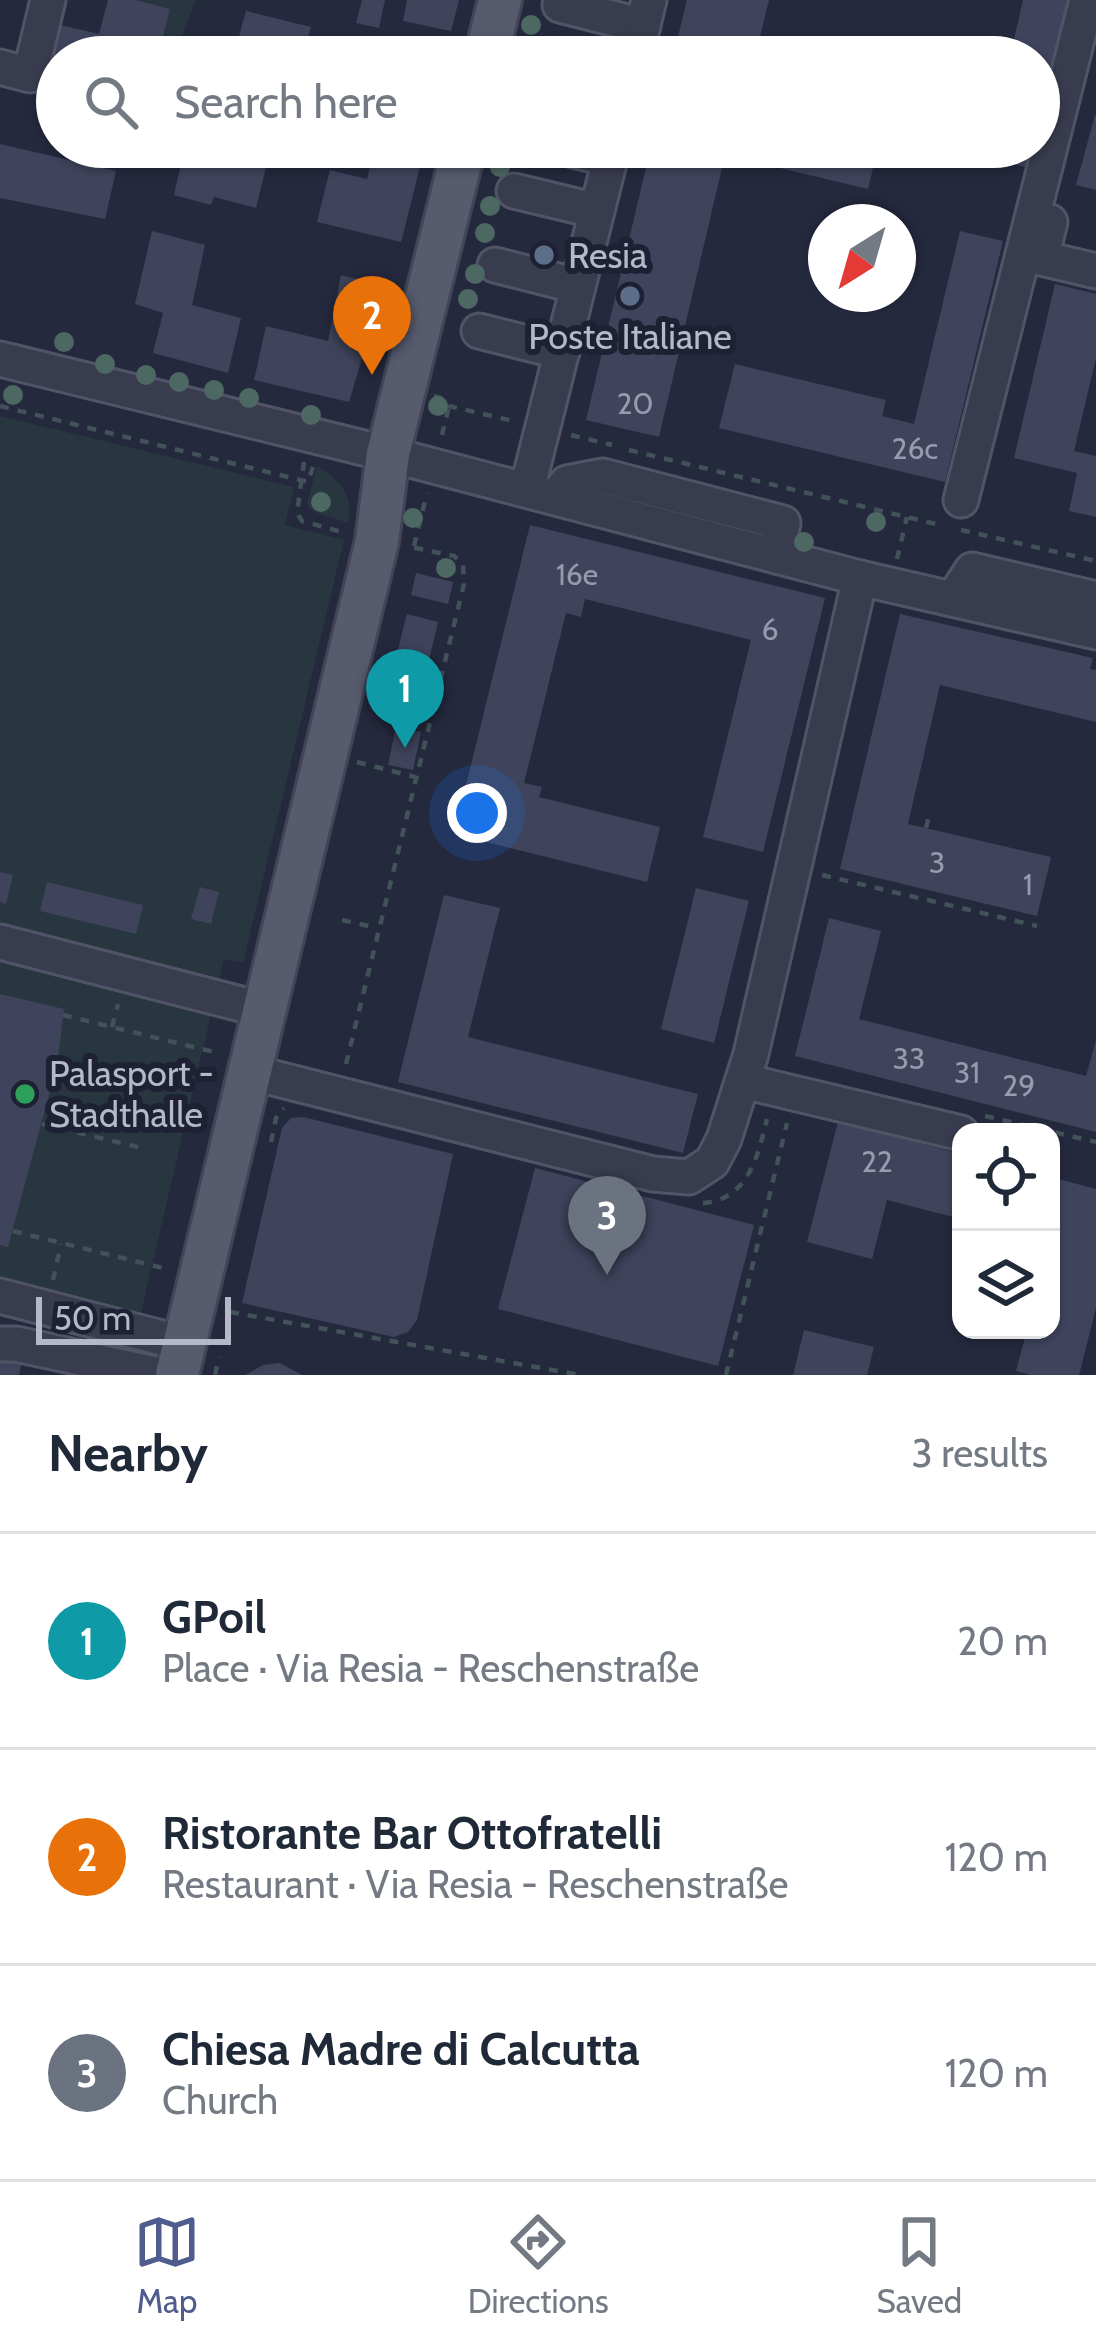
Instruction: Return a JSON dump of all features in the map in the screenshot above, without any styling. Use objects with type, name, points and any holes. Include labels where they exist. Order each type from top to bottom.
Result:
[{"type":"main road","points":[[491,36],[500,0]]},
{"type":"main road","points":[[186,1359],[201,1279],[377,542],[388,454],[459,168]]},
{"type":"street","points":[[39,36],[48,0]]},
{"type":"street","points":[[560,5],[642,28]]},
{"type":"street","points":[[1084,14],[1096,36],[1041,258],[1096,271]]},
{"type":"street","points":[[1060,109],[1084,14]]},
{"type":"street","points":[[0,67],[30,75],[36,50]]},
{"type":"street","points":[[541,494],[543,429],[607,168]]},
{"type":"street","points":[[961,500],[1045,168]]},
{"type":"street","points":[[514,190],[597,211]]},
{"type":"street","points":[[495,265],[578,286]]},
{"type":"street","points":[[479,332],[562,352]]},
{"type":"street","points":[[0,359],[876,581],[1096,632]]},
{"type":"street","points":[[541,494],[603,476],[716,505],[783,523],[776,556]]},
{"type":"street","points":[[953,599],[971,570],[1096,598]]},
{"type":"street","points":[[251,1067],[338,1095],[653,1174],[689,1177],[712,1162],[724,1139],[770,1088],[794,868],[876,581]]},
{"type":"street","points":[[0,942],[264,1010]]},
{"type":"street","points":[[770,1088],[952,1131]]},
{"type":"street","points":[[0,1296],[186,1359]]},
{"type":"street","points":[[0,1345],[186,1359]]},
{"type":"path","points":[[0,406],[308,482],[315,460]]},
{"type":"path","points":[[449,406],[1096,561]]},
{"type":"path","points":[[876,581],[907,517]]},
{"type":"path","points":[[338,1095],[464,584]]},
{"type":"path","points":[[349,761],[415,777]]},
{"type":"path","points":[[926,828],[929,816]]},
{"type":"path","points":[[794,868],[1036,926]]},
{"type":"path","points":[[907,895],[910,886]]},
{"type":"path","points":[[342,920],[380,928]]},
{"type":"path","points":[[63,1015],[251,1067]]},
{"type":"path","points":[[697,1204],[725,1198],[749,1175],[760,1146],[770,1088]]},
{"type":"path","points":[[726,1375],[770,1088]]},
{"type":"path","points":[[270,1144],[276,1118],[284,1108],[296,1108]]},
{"type":"path","points":[[42,1124],[146,1149]]},
{"type":"path","points":[[13,1231],[201,1279]]},
{"type":"path","points":[[226,1327],[230,1312],[580,1375]]},
{"type":"path","points":[[186,1359],[215,1375]]},
{"type":"shaded area","points":[[136,0],[196,0],[182,36],[163,36],[170,9]]},
{"type":"shaded area","points":[[0,416],[294,487],[285,525],[344,540],[243,963],[224,959],[134,1342],[0,1311]]},
{"type":"shaded area","points":[[317,466],[343,490],[349,504],[348,523],[312,511],[307,504]]},
{"type":"building","points":[[108,0],[136,0],[170,9],[163,36],[53,36],[56,24],[99,34]]},
{"type":"building","points":[[362,0],[385,0],[379,28],[356,23]]},
{"type":"building","points":[[407,0],[459,0],[451,31],[403,21]]},
{"type":"building","points":[[687,0],[769,0],[760,36],[678,36]]},
{"type":"building","points":[[1023,0],[1072,0],[1060,51],[1060,36],[1015,36]]},
{"type":"building","points":[[246,11],[311,27],[308,36],[239,36]]},
{"type":"building","points":[[1096,115],[1096,190],[1076,185]]},
{"type":"building","points":[[0,144],[36,152],[36,168],[116,171],[105,219],[0,198]]},
{"type":"building","points":[[180,168],[266,168],[256,208],[214,197],[211,205],[174,195]]},
{"type":"building","points":[[370,168],[420,168],[401,242],[317,222],[330,170],[367,179]]},
{"type":"building","points":[[646,168],[722,168],[659,437],[586,420]]},
{"type":"building","points":[[780,168],[873,168],[868,189]]},
{"type":"building","points":[[152,231],[205,245],[192,305],[241,318],[228,373],[153,353],[163,313],[135,304]]},
{"type":"building","points":[[960,231],[1003,241],[945,482],[719,428],[735,364],[886,400],[882,416],[914,424]]},
{"type":"building","points":[[341,275],[389,287],[373,351],[365,348],[349,402],[254,380],[266,326],[328,341]]},
{"type":"building","points":[[1055,284],[1096,294],[1096,358],[1074,451],[1096,456],[1096,517],[1069,511],[1077,473],[1014,458]]},
{"type":"building","points":[[530,525],[825,598],[763,852],[703,837],[751,640],[585,599],[581,617],[566,613],[524,783],[542,787],[539,797],[660,827],[647,882],[454,834]]},
{"type":"building","points":[[416,573],[453,582],[448,604],[411,595]]},
{"type":"building","points":[[407,614],[438,622],[420,697],[388,689]]},
{"type":"building","points":[[900,614],[1093,658],[1096,722],[940,685],[908,824],[1051,857],[1037,916],[840,869]]},
{"type":"building","points":[[396,727],[421,732],[413,770],[388,765]]},
{"type":"building","points":[[0,872],[13,875],[6,904],[0,902]]},
{"type":"building","points":[[47,882],[143,905],[136,934],[40,911]]},
{"type":"building","points":[[200,887],[219,892],[211,924],[191,919]]},
{"type":"building","points":[[696,888],[749,901],[714,1043],[661,1029]]},
{"type":"building","points":[[444,895],[500,908],[468,1037],[698,1094],[683,1153],[398,1082]]},
{"type":"building","points":[[829,918],[881,931],[859,1019],[1086,1076],[1096,1040],[1096,1132],[795,1056]]},
{"type":"building","points":[[0,994],[64,1009],[57,1065],[8,1247],[0,1245]]},
{"type":"building","points":[[291,1118],[453,1154],[417,1320],[408,1332],[394,1337],[242,1303],[282,1128]]},
{"type":"building","points":[[838,1122],[952,1152],[952,1217],[887,1200],[872,1259],[807,1242]]},
{"type":"building","points":[[535,1168],[754,1225],[718,1366],[498,1309]]},
{"type":"building","points":[[1060,1179],[1096,1189],[1096,1308],[1079,1375],[1016,1371],[1025,1339],[1060,1339]]},
{"type":"building","points":[[804,1330],[874,1347],[867,1375],[793,1375]]},
{"type":"building","points":[[0,1358],[22,1362],[19,1375],[0,1375]]},
{"type":"building","points":[[280,1363],[302,1375],[245,1375],[263,1365]]},
{"type":"place","name":"Resia","points":[[544,255]]},
{"type":"place","name":"Poste Italiane","points":[[630,296]]},
{"type":"place","name":"Ristorante Bar Ottofratelli","points":[[372,375]]},
{"type":"place","name":"GPoil","points":[[405,748]]},
{"type":"place","name":"Palasport - Stadthalle","points":[[25,1094]]},
{"type":"place","name":"Chiesa Madre di Calcutta","points":[[607,1275]]}]
